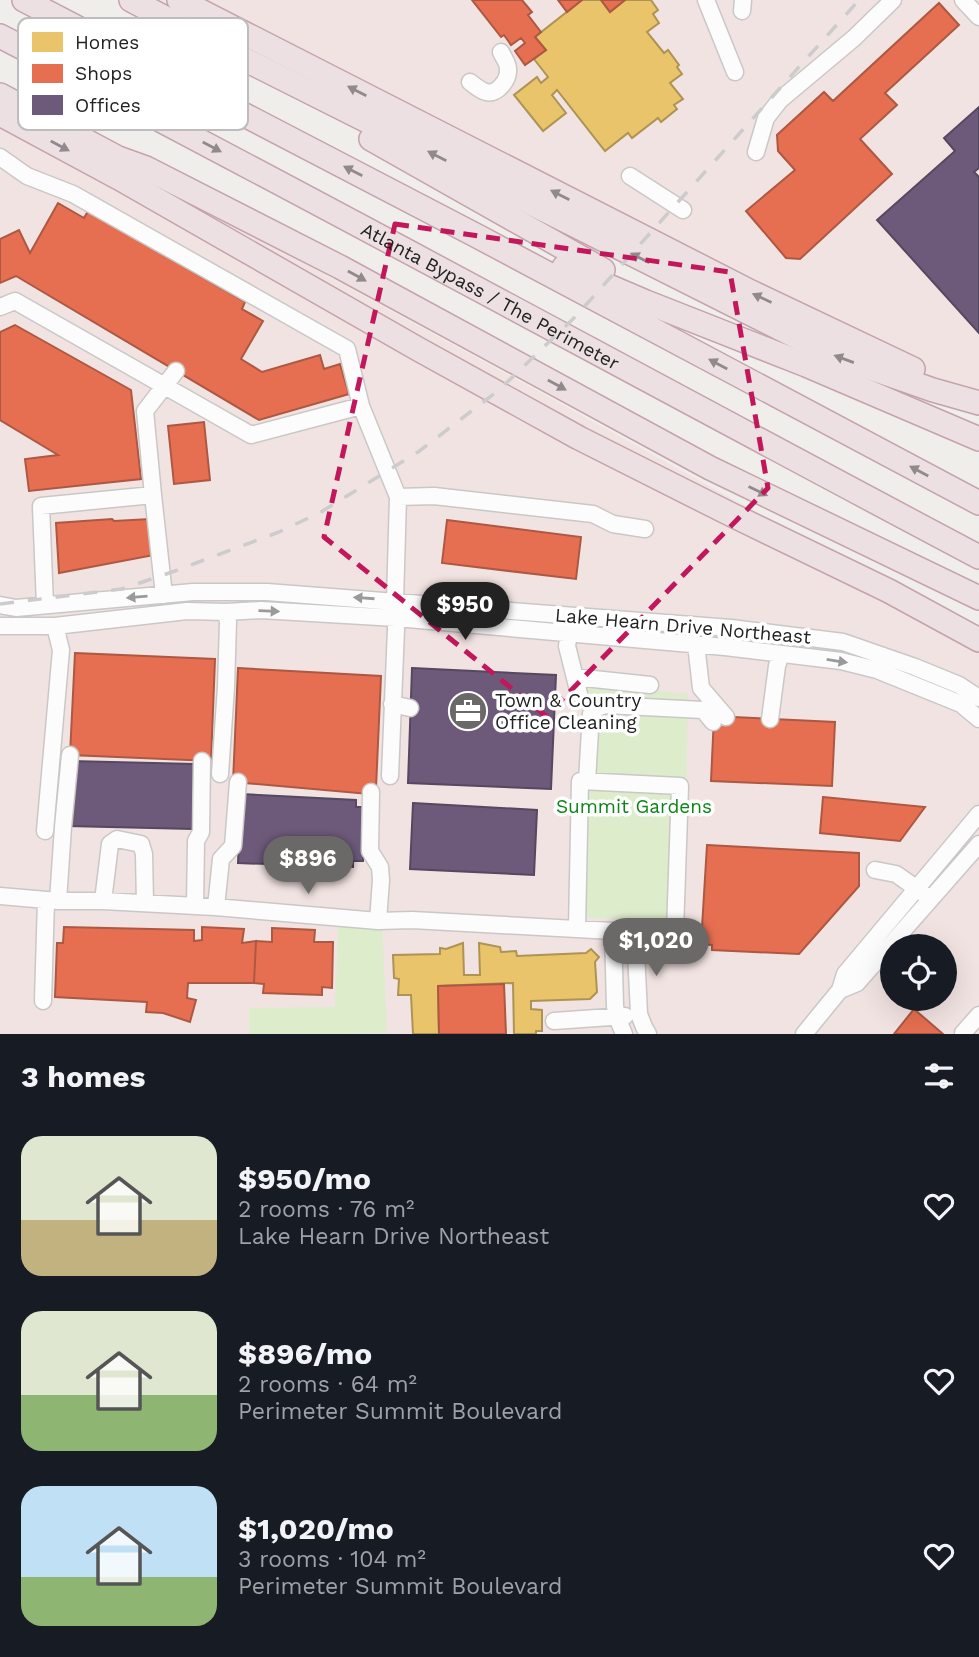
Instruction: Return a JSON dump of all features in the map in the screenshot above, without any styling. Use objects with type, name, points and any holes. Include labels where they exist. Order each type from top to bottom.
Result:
[{"type":"highway","points":[[23,0],[58,18]]},
{"type":"highway","points":[[131,0],[165,18]]},
{"type":"highway","points":[[179,0],[214,18]]},
{"type":"highway","points":[[248,35],[751,292],[979,402]]},
{"type":"highway","name":"Atlanta Bypass / The Perimeter","points":[[0,36],[18,45]]},
{"type":"highway","points":[[248,61],[833,355],[933,390],[979,402]]},
{"type":"highway","points":[[248,65],[273,84],[698,323]]},
{"type":"highway","points":[[0,95],[18,105]]},
{"type":"highway","points":[[0,114],[18,124]]},
{"type":"highway","points":[[248,117],[979,503]]},
{"type":"highway","points":[[30,130],[567,432],[888,591],[979,640]]},
{"type":"highway","points":[[66,130],[121,159],[730,514]]},
{"type":"highway","name":"Atlanta Bypass / The Perimeter","points":[[179,130],[979,557]]},
{"type":"highway","points":[[121,159],[146,168],[340,267],[710,468],[979,598]]},
{"type":"highway","points":[[479,237],[512,243],[646,302],[806,365],[979,439]]},
{"type":"street","points":[[756,152],[766,118],[780,100],[854,38],[893,0]]},
{"type":"street","points":[[963,0],[979,17]]},
{"type":"street","points":[[702,1],[735,72]]},
{"type":"street","points":[[470,82],[486,92],[494,91],[502,85],[509,67],[500,52]]},
{"type":"street","points":[[0,157],[27,176],[73,194],[347,349],[361,406],[398,497],[392,704],[385,750],[390,776]]},
{"type":"street","points":[[630,176],[683,210]]},
{"type":"street","points":[[0,307],[15,301],[251,435],[361,406]]},
{"type":"street","points":[[163,595],[145,411],[176,371]]},
{"type":"street","points":[[45,605],[41,506],[153,495]]},
{"type":"street","points":[[398,497],[435,496],[593,514],[613,524],[645,529]]},
{"type":"street","name":"Lake Hearn Drive Northeast","points":[[0,605],[16,608],[193,593],[267,592],[731,628],[843,642],[959,685],[979,698]]},
{"type":"street","name":"Lake Hearn Drive Northeast","points":[[0,626],[55,626],[187,611],[261,610],[396,618],[696,644],[841,661],[877,670],[961,704],[979,719]]},
{"type":"street","points":[[220,774],[226,687],[226,612]]},
{"type":"street","points":[[45,831],[61,650],[55,626]]},
{"type":"street","points":[[569,633],[567,646],[579,694]]},
{"type":"street","points":[[587,781],[591,714],[597,708],[605,705],[703,710],[720,719],[701,688],[696,644]]},
{"type":"street","points":[[770,719],[781,654]]},
{"type":"street","points":[[575,677],[650,685]]},
{"type":"street","points":[[392,704],[411,708]]},
{"type":"street","points":[[43,1001],[70,755]]},
{"type":"street","points":[[195,906],[197,841],[201,832],[202,761]]},
{"type":"street","points":[[0,896],[216,907],[378,920],[577,928],[613,932],[675,932],[680,786],[580,781],[577,928]]},
{"type":"street","points":[[216,907],[221,859],[233,846],[238,782]]},
{"type":"street","points":[[371,792],[370,851],[380,867],[381,880],[378,920]]},
{"type":"street","points":[[804,1034],[840,990],[845,974],[976,816]]},
{"type":"street","points":[[103,901],[110,844],[117,839],[141,844],[144,854],[145,904]]},
{"type":"street","points":[[840,990],[857,983],[979,844]]},
{"type":"street","points":[[875,870],[896,874],[931,898]]},
{"type":"street","points":[[635,931],[639,1014],[648,1034]]},
{"type":"street","points":[[613,932],[617,1017],[624,1034]]},
{"type":"street","points":[[554,1021],[639,1014]]},
{"type":"street","points":[[964,1034],[979,1015]]},
{"type":"highlighted area","points":[[395,224],[730,272],[768,488],[546,716],[324,537]]},
{"type":"shaded area","points":[[142,0],[979,0],[979,416],[816,341],[248,54],[248,18],[178,18]]},
{"type":"shaded area","points":[[0,97],[18,107],[18,130],[60,130],[863,571],[979,642],[979,1034],[0,1034]]},
{"type":"green space","name":"Summit Gardens","points":[[582,684],[688,694],[684,922],[581,917]]},
{"type":"green space","points":[[339,915],[382,918],[387,1033],[249,1034],[249,1008],[335,1007]]},
{"type":"building: Homes","points":[[582,0],[601,0],[610,12],[625,0],[651,0],[658,10],[653,14],[659,23],[647,32],[664,53],[668,50],[682,74],[670,83],[683,99],[674,105],[677,109],[661,122],[658,118],[632,138],[628,133],[605,151],[557,90],[552,95],[566,113],[543,131],[514,95],[537,77],[541,83],[548,77],[534,59],[546,50],[535,37]]},
{"type":"building: Homes","points":[[463,943],[464,975],[480,975],[479,943],[500,947],[501,952],[516,951],[517,956],[586,953],[591,949],[599,957],[595,962],[597,992],[590,999],[531,1001],[531,1009],[542,1010],[542,1031],[536,1031],[536,1034],[514,1034],[513,983],[438,986],[439,1034],[413,1034],[411,995],[398,995],[399,979],[394,978],[393,955],[440,954],[440,948],[446,949]]},
{"type":"building: Shops","points":[[472,0],[522,0],[532,12],[528,15],[541,32],[535,37],[546,50],[525,65],[515,51],[525,43],[521,38],[511,45],[504,35],[501,37]]},
{"type":"building: Shops","points":[[558,0],[582,0],[567,12]]},
{"type":"building: Shops","points":[[601,0],[625,0],[610,12]]},
{"type":"building: Shops","points":[[939,3],[959,25],[885,93],[897,105],[860,139],[892,174],[800,259],[786,258],[746,211],[795,170],[778,151],[777,135],[824,92],[833,101]]},
{"type":"building: Shops","points":[[58,203],[84,218],[88,211],[245,302],[242,309],[263,321],[241,359],[262,372],[320,355],[324,369],[340,364],[349,394],[259,420],[16,276],[0,283],[0,239],[19,230],[30,253]]},
{"type":"building: Shops","points":[[15,325],[131,390],[141,479],[29,491],[25,459],[58,455],[0,420],[0,332]]},
{"type":"building: Shops","points":[[204,422],[210,480],[174,484],[168,426]]},
{"type":"building: Shops","points":[[150,519],[154,555],[59,573],[56,523]]},
{"type":"building: Shops","points":[[447,520],[581,537],[576,579],[442,563]]},
{"type":"building: Shops","points":[[75,653],[215,659],[211,761],[70,755]]},
{"type":"building: Shops","points":[[238,668],[381,676],[376,788],[369,794],[233,782]]},
{"type":"building: Shops","points":[[714,716],[835,722],[832,786],[711,781]]},
{"type":"building: Shops","points":[[823,797],[925,807],[900,841],[820,833]]},
{"type":"building: Shops","points":[[707,845],[859,853],[859,886],[799,954],[712,950],[712,945],[701,944]]},
{"type":"building: Shops","points":[[64,927],[194,930],[194,941],[202,940],[202,927],[244,929],[242,943],[256,941],[254,983],[188,983],[187,998],[196,1000],[190,1022],[163,1013],[146,1012],[147,1002],[55,997],[57,943],[63,943]]},
{"type":"building: Shops","points":[[272,928],[315,930],[314,942],[333,942],[332,988],[322,987],[322,995],[263,993],[264,984],[254,983],[256,941],[272,942]]},
{"type":"building: Shops","points":[[504,984],[506,1034],[439,1034],[438,986]]},
{"type":"building: Shops","points":[[912,1011],[916,1011],[943,1034],[894,1034]]},
{"type":"building: Offices","points":[[979,107],[979,168],[974,172],[979,177],[979,333],[877,220],[955,151],[944,138]]},
{"type":"building: Offices","points":[[412,668],[556,675],[551,789],[408,783]]},
{"type":"building: Offices","points":[[70,761],[194,764],[192,829],[68,826]]},
{"type":"building: Offices","points":[[241,794],[356,800],[356,807],[365,807],[363,861],[353,861],[353,867],[238,863]]},
{"type":"building: Offices","points":[[413,803],[537,810],[534,875],[410,869]]},
{"type":"railway","points":[[0,604],[122,589],[172,572],[279,532],[321,512],[418,452],[499,390],[575,317],[859,0]]},
{"type":"place","name":"Town & Country Office Cleaning","points":[[468,711]]}]
